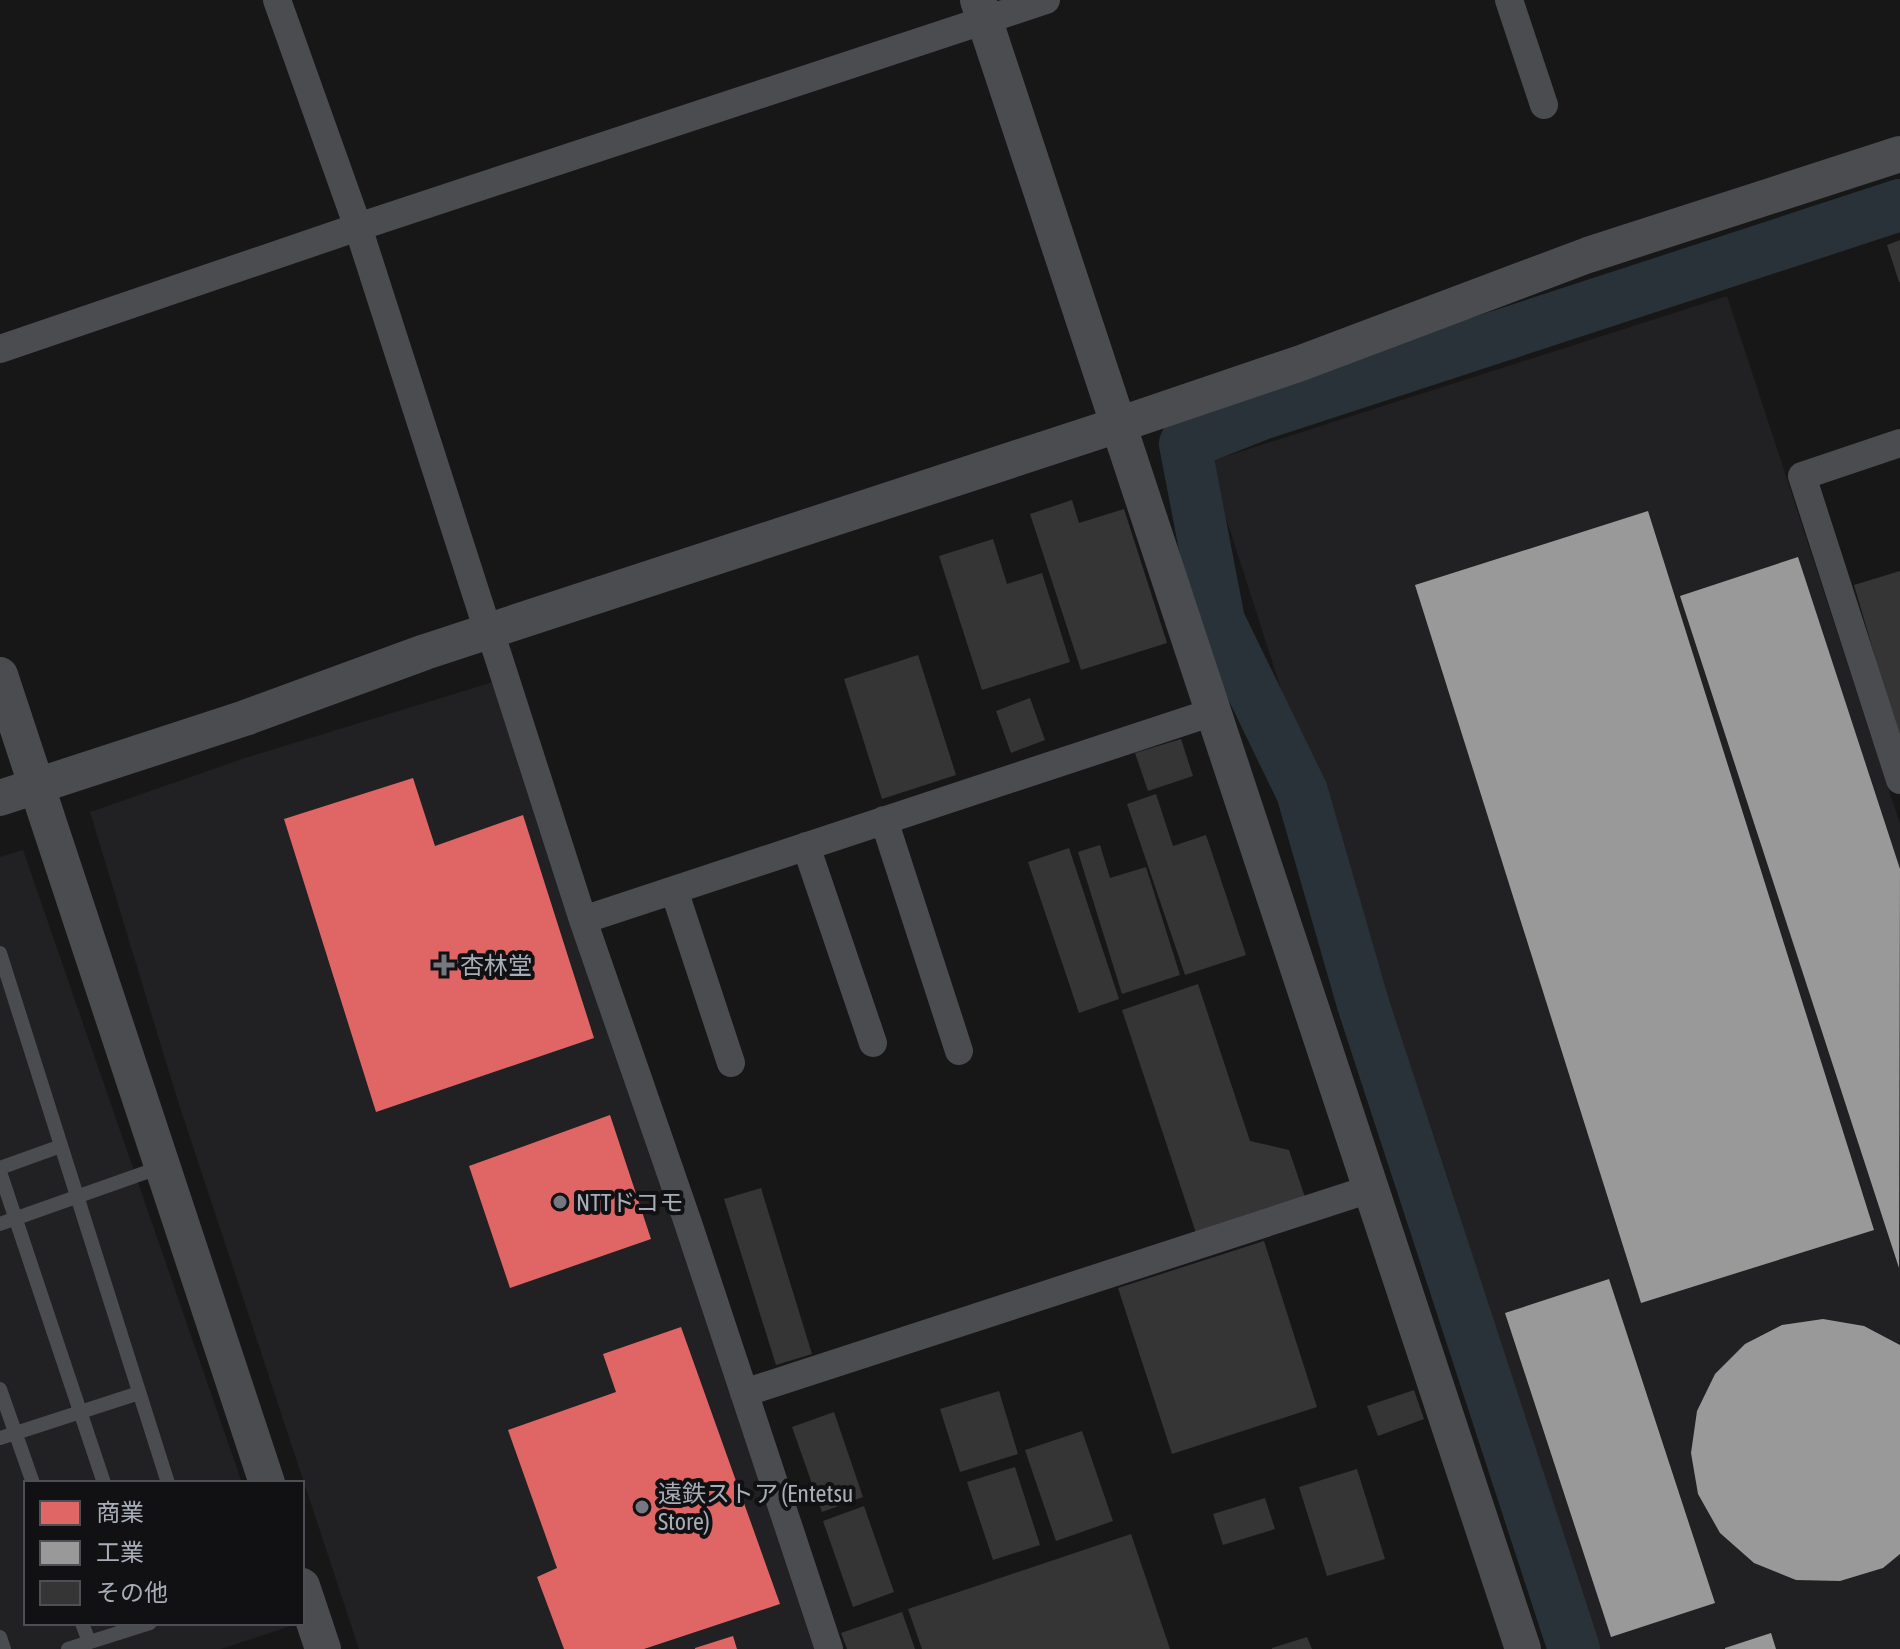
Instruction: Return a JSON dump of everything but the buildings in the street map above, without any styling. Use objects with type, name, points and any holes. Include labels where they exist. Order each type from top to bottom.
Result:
[{"type":"street","points":[[277,0],[358,227],[583,920],[829,1649]]},
{"type":"street","points":[[0,349],[981,10],[1046,0]]},
{"type":"street","points":[[1509,0],[1544,105]]},
{"type":"street","points":[[981,10],[1523,1649]]},
{"type":"street","points":[[0,798],[271,709],[494,644],[1301,363],[1588,255],[1900,154]]},
{"type":"street","points":[[1900,443],[1802,476],[1900,780]]},
{"type":"street","points":[[0,675],[266,1481]]},
{"type":"street","points":[[583,920],[1213,712]]},
{"type":"street","points":[[884,820],[959,1051]]},
{"type":"street","points":[[806,846],[873,1043]]},
{"type":"street","points":[[674,890],[731,1063]]},
{"type":"street","points":[[744,1393],[1370,1189]]},
{"type":"street","points":[[304,1592],[323,1649]]},
{"type":"lane","points":[[0,953],[167,1481]]},
{"type":"lane","points":[[61,1146],[0,1170],[103,1481]]},
{"type":"lane","points":[[0,1224],[161,1167]]},
{"type":"lane","points":[[0,1389],[32,1481]]},
{"type":"lane","points":[[0,1438],[139,1393]]},
{"type":"lane","points":[[83,1625],[89,1642]]},
{"type":"lane","points":[[68,1649],[144,1625]]},
{"type":"lane","points":[[0,1637],[4,1649]]},
{"type":"shaded area","points":[[1727,296],[1900,824],[1900,1649],[1590,1649],[1208,462]]},
{"type":"shaded area","points":[[493,682],[818,1649],[359,1649],[176,1095],[90,812],[245,758]]},
{"type":"shaded area","points":[[23,850],[241,1481],[24,1481],[24,1625],[291,1625],[221,1649],[0,1649],[0,857]]},
{"type":"waterway","points":[[1574,1649],[1363,1004],[1302,792],[1219,621],[1185,444],[1261,414],[1900,205]]},
{"type":"place","name":"杏林堂","points":[[444,965]]},
{"type":"place","name":"NTTドコモ","points":[[560,1202]]},
{"type":"place","name":"遠鉄ストア (Entetsu Store)","points":[[642,1507]]}]
